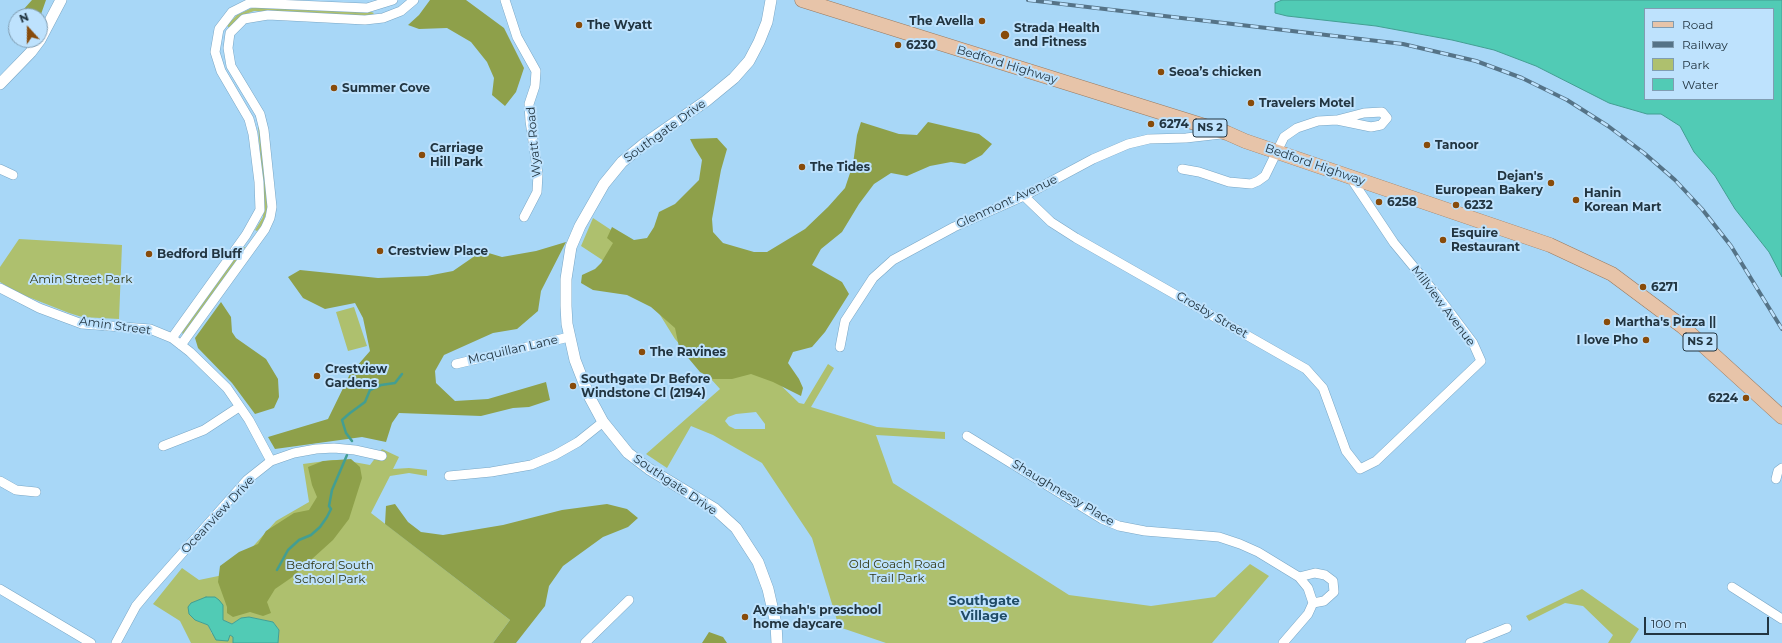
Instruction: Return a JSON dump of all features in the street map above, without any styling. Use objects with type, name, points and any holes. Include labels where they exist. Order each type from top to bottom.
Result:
[{"type":"main road","name":"Bedford Highway","points":[[802,0],[1227,133],[1543,243],[1612,274],[1683,327],[1782,417]]},
{"type":"street","points":[[48,25],[61,0]]},
{"type":"street","points":[[172,338],[246,235],[260,210],[259,182],[253,134],[249,119],[221,71],[215,52],[219,29],[232,12],[250,3],[267,1],[367,8],[393,0]]},
{"type":"street","points":[[181,345],[265,229],[270,218],[272,207],[264,130],[260,114],[231,66],[228,48],[230,33],[244,19],[268,15],[365,20],[383,18],[401,11],[414,0]]},
{"type":"street","name":"Wyatt Road","points":[[505,0],[517,37],[536,71],[535,86],[530,104],[530,121],[538,174],[537,192],[524,217]]},
{"type":"street","points":[[762,0],[767,22]]},
{"type":"street","name":"Southgate Drive","points":[[771,0],[767,22],[760,42],[749,61],[734,78],[706,101],[644,144],[622,162],[604,184],[580,226],[571,247],[566,279],[566,306],[569,337],[575,360],[589,396],[603,422],[628,453],[649,469],[714,510],[736,528],[758,562],[768,589],[776,624],[777,643]]},
{"type":"street","points":[[383,2],[383,18]]},
{"type":"street","points":[[0,84],[33,48]]},
{"type":"street","points":[[1182,169],[1194,170],[1229,182],[1251,184],[1265,176],[1284,137],[1297,128],[1318,121],[1337,120]]},
{"type":"street","name":"Glenmont Avenue","points":[[840,347],[845,321],[873,278],[893,260],[954,227],[1024,196],[1093,159],[1128,144],[1149,139],[1186,138],[1227,133]]},
{"type":"street","points":[[0,169],[13,175]]},
{"type":"street","name":"Millview Avenue","points":[[1350,177],[1394,243],[1437,295],[1472,343],[1481,361],[1376,461],[1360,469]]},
{"type":"street","name":"Crosby Street","points":[[1024,196],[1052,222],[1076,238],[1306,369],[1323,388],[1346,451],[1360,469]]},
{"type":"street","name":"Amin Street","points":[[0,288],[39,308],[82,324],[150,329],[172,338],[227,388],[248,420],[271,461]]},
{"type":"street","name":"Mcquillan Lane","points":[[456,364],[569,337]]},
{"type":"street","points":[[163,446],[204,430],[239,407]]},
{"type":"street","points":[[449,476],[491,472],[531,465],[555,455],[578,442],[603,422]]},
{"type":"street","name":"Shaughnessy Place","points":[[967,436],[1102,519],[1119,526],[1145,531],[1219,537],[1258,552],[1299,577]]},
{"type":"street","name":"Oceanview Drive","points":[[116,643],[136,606],[146,594],[247,480],[271,461],[294,453],[316,448],[355,450],[382,456]]},
{"type":"street","points":[[1776,479],[1778,471],[1782,468]]},
{"type":"street","points":[[0,481],[16,490],[36,492]]},
{"type":"street","points":[[1283,643],[1308,614],[1313,603],[1308,588],[1299,577],[1315,573],[1326,575],[1333,581],[1334,592],[1324,601],[1313,603]]},
{"type":"street","points":[[1732,587],[1781,617]]},
{"type":"street","points":[[0,589],[91,643]]},
{"type":"street","points":[[585,643],[629,600]]},
{"type":"street","points":[[1470,643],[1507,628]]},
{"type":"green space","points":[[254,7],[374,13],[371,16],[254,11],[246,14],[228,27],[227,25],[237,15]]},
{"type":"green space","points":[[258,125],[261,126],[268,208],[262,226],[257,231],[255,230],[263,217],[264,200]]},
{"type":"green space","name":"Old Coach Road Trail Park","points":[[593,218],[640,249],[799,403],[804,404],[828,364],[834,368],[811,407],[877,427],[945,432],[945,439],[876,435],[893,483],[1069,595],[1151,606],[1215,597],[1250,564],[1269,576],[1212,643],[886,643],[839,627],[812,538],[762,463],[713,435],[691,426],[667,468],[646,454],[720,389],[675,339],[642,286],[581,246]],"holes":[[[756,412],[765,424],[765,429],[735,429],[729,426],[725,421],[728,417],[736,414]]]},
{"type":"green space","name":"Amin Street Park","points":[[19,239],[122,245],[119,319],[82,317],[69,313],[18,293],[0,282],[0,267]]},
{"type":"green space","points":[[243,247],[245,247],[242,253],[183,335],[182,332]]},
{"type":"green space","points":[[354,307],[367,346],[348,351],[336,312]]},
{"type":"green space","name":"Bedford South School Park","points":[[382,449],[399,457],[393,469],[409,468],[427,470],[427,476],[409,473],[390,476],[371,513],[510,620],[493,643],[278,643],[279,630],[273,622],[249,617],[241,618],[232,624],[223,620],[223,605],[195,620],[208,625],[212,634],[233,636],[233,643],[191,643],[180,621],[153,604],[182,568],[199,580],[228,574],[276,521],[309,502],[303,464],[333,460],[370,465]]},
{"type":"green space","points":[[1582,589],[1639,629],[1630,643],[1608,643],[1613,635],[1583,606],[1565,603],[1529,621],[1526,616]]},
{"type":"shaded area","points":[[32,0],[46,0],[43,8],[25,8]]},
{"type":"shaded area","points":[[430,0],[466,0],[504,28],[524,68],[516,92],[505,106],[492,95],[494,78],[487,62],[471,42],[447,28],[419,29],[408,25],[419,15]]},
{"type":"shaded area","points":[[861,122],[899,134],[917,135],[928,122],[979,134],[992,144],[982,155],[965,164],[951,162],[930,166],[907,176],[891,173],[874,184],[859,204],[842,232],[821,249],[812,265],[842,282],[849,294],[825,332],[812,347],[793,352],[788,363],[799,379],[803,388],[801,396],[773,382],[751,374],[732,379],[713,379],[700,372],[679,347],[675,328],[651,307],[627,295],[593,290],[581,283],[582,275],[595,269],[601,263],[613,243],[607,238],[612,227],[634,240],[647,238],[654,227],[659,212],[675,204],[699,180],[702,160],[690,139],[717,138],[727,149],[721,170],[712,219],[713,232],[723,243],[754,252],[767,252],[805,229],[845,188],[853,164],[857,135]]},
{"type":"shaded area","points":[[566,242],[541,291],[538,311],[517,329],[493,333],[444,355],[435,371],[436,383],[455,401],[488,399],[546,382],[550,400],[529,407],[513,408],[481,416],[399,413],[392,423],[386,442],[362,437],[275,449],[268,437],[328,419],[350,374],[370,351],[363,318],[355,303],[325,309],[303,298],[288,277],[300,270],[378,278],[427,276],[453,271],[482,251],[502,257],[536,251]]},
{"type":"shaded area","points":[[221,302],[231,317],[232,332],[236,338],[266,359],[278,379],[279,397],[274,408],[255,414],[232,383],[198,348],[195,338]]},
{"type":"shaded area","points":[[351,459],[360,467],[362,478],[349,519],[333,540],[291,578],[275,589],[267,602],[271,613],[263,616],[250,612],[233,617],[227,613],[227,607],[218,582],[220,566],[239,552],[258,544],[266,531],[294,513],[309,510],[317,497],[312,485],[308,467],[323,461]]},
{"type":"shaded area","points":[[395,504],[408,522],[421,532],[443,535],[503,525],[562,510],[607,504],[627,509],[638,518],[628,527],[603,537],[563,566],[549,586],[545,606],[516,643],[493,643],[510,620],[385,524],[386,506]]},
{"type":"shaded area","points":[[709,632],[723,637],[727,643],[702,643]]},
{"type":"water","points":[[1282,0],[1782,0],[1782,277],[1769,252],[1735,209],[1715,176],[1694,152],[1680,126],[1661,114],[1647,114],[1609,103],[1536,66],[1494,50],[1452,40],[1376,26],[1287,16],[1275,13],[1275,3]]},
{"type":"water","points":[[206,597],[215,597],[219,600],[223,605],[223,620],[232,624],[241,618],[249,617],[273,622],[279,630],[278,643],[233,643],[233,637],[230,635],[228,641],[216,640],[208,625],[195,620],[189,614],[188,607],[191,603]]},
{"type":"waterway","points":[[352,441],[346,433],[342,420],[365,402],[370,390],[381,385],[395,383],[402,374]]},
{"type":"waterway","points":[[277,570],[288,550],[299,540],[311,535],[320,527],[327,517],[331,509],[329,506],[332,490],[347,455]]},
{"type":"railway","points":[[1028,0],[1403,44],[1476,61],[1522,78],[1567,100],[1608,126],[1644,153],[1675,180],[1702,209],[1731,246],[1782,329]]},
{"type":"place","name":"The Avella","points":[[982,21]]},
{"type":"place","name":"The Wyatt","points":[[579,25]]},
{"type":"place","name":"Strada Health and Fitness","points":[[1005,35]]},
{"type":"place","name":"6230","points":[[898,45]]},
{"type":"place","name":"Seoa’s chicken","points":[[1161,72]]},
{"type":"place","name":"Summer Cove","points":[[334,88]]},
{"type":"place","name":"Travelers Motel","points":[[1251,103]]},
{"type":"place","name":"6274","points":[[1151,124]]},
{"type":"place","name":"Tanoor","points":[[1427,145]]},
{"type":"place","name":"Carriage Hill Park","points":[[422,155]]},
{"type":"place","name":"The Tides","points":[[802,167]]},
{"type":"place","name":"Dejan's European Bakery","points":[[1551,183]]},
{"type":"place","name":"Hanin Korean Mart","points":[[1576,200]]},
{"type":"place","name":"6258","points":[[1379,202]]},
{"type":"place","name":"6232","points":[[1456,205]]},
{"type":"place","name":"Esquire Restaurant","points":[[1443,240]]},
{"type":"place","name":"Crestview Place","points":[[380,251]]},
{"type":"place","name":"Bedford Bluff","points":[[149,254]]},
{"type":"place","name":"6271","points":[[1643,287]]},
{"type":"place","name":"Martha's Pizza ||","points":[[1607,322]]},
{"type":"place","name":"I love Pho","points":[[1646,340]]},
{"type":"place","name":"The Ravines","points":[[642,352]]},
{"type":"place","name":"Crestview Gardens","points":[[317,376]]},
{"type":"place","name":"Southgate Dr Before Windstone Cl (2194)","points":[[573,386]]},
{"type":"place","name":"6224","points":[[1746,398]]},
{"type":"place","name":"Ayeshah's preschool home daycare","points":[[745,617]]},
{"type":"district","name":"Southgate Village","points":[[984,608]]}]
